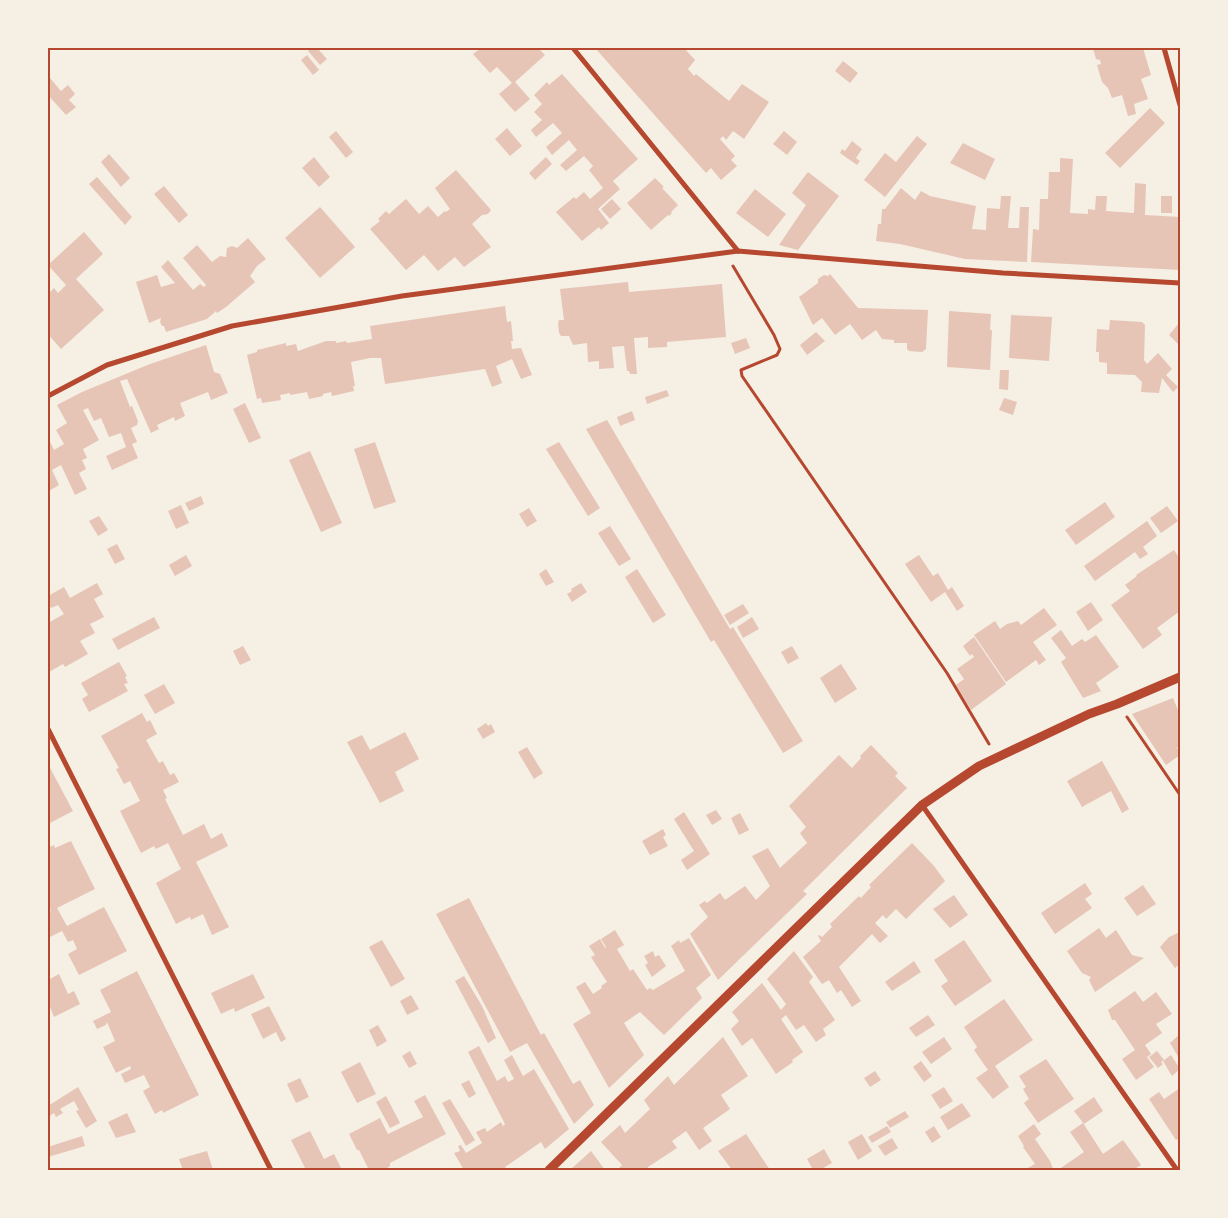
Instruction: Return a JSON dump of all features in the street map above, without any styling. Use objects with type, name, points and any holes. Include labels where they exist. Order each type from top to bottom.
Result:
[{"type":"street","points":[[573,48],[738,251]]},
{"type":"street","points":[[1164,48],[1180,105]]},
{"type":"street","points":[[48,396],[107,365],[232,326],[402,296],[738,251],[1003,274],[1180,283]]},
{"type":"street","points":[[549,1170],[922,805],[979,766],[997,757],[1089,714],[1180,677]]},
{"type":"street","points":[[48,729],[271,1170]]},
{"type":"street","points":[[922,805],[1177,1170]]},
{"type":"path","points":[[725,253],[774,335],[780,349],[777,355],[741,370],[742,376],[946,673],[997,757]]},
{"type":"path","points":[[1117,704],[1180,795]]},
{"type":"building","points":[[311,48],[317,48],[327,59],[320,65],[308,51]]},
{"type":"building","points":[[481,48],[538,48],[545,55],[515,82],[530,99],[515,112],[499,94],[512,83],[497,67],[490,73],[473,54]]},
{"type":"building","points":[[595,48],[684,48],[695,60],[688,69],[694,76],[696,74],[729,101],[742,84],[769,102],[744,139],[733,131],[726,140],[723,136],[720,139],[735,156],[731,160],[737,166],[721,180],[711,168],[706,173]]},
{"type":"building","points":[[1093,48],[1143,48],[1151,75],[1141,79],[1148,99],[1134,104],[1136,114],[1128,116],[1122,95],[1112,98],[1108,88],[1102,82],[1097,65],[1101,64],[1100,60],[1096,59]]},
{"type":"building","points":[[307,55],[319,70],[313,75],[301,60]]},
{"type":"building","points":[[843,61],[858,73],[850,83],[835,71]]},
{"type":"building","points":[[562,74],[638,159],[613,181],[620,189],[598,209],[609,223],[601,230],[599,227],[582,241],[556,212],[574,197],[576,199],[584,192],[590,199],[603,188],[589,170],[593,166],[584,156],[566,171],[560,165],[577,150],[569,140],[552,155],[546,147],[562,133],[553,123],[536,137],[531,130],[542,120],[534,112],[542,104],[534,95],[547,82],[549,85]]},
{"type":"building","points":[[50,78],[61,91],[68,85],[75,94],[69,100],[76,107],[66,115],[48,95],[48,80]]},
{"type":"building","points":[[1150,108],[1165,123],[1120,168],[1105,153]]},
{"type":"building","points":[[507,128],[522,146],[510,156],[495,139]]},
{"type":"building","points":[[336,131],[353,152],[346,158],[329,137]]},
{"type":"building","points":[[784,131],[797,142],[787,155],[773,144]]},
{"type":"building","points":[[917,136],[927,144],[885,197],[864,180],[885,153],[896,162]]},
{"type":"building","points":[[852,141],[862,149],[856,158],[860,161],[857,165],[840,153],[842,149],[845,151]]},
{"type":"building","points":[[963,143],[995,159],[985,180],[950,163]]},
{"type":"building","points":[[109,154],[130,178],[121,187],[101,162]]},
{"type":"building","points":[[314,157],[330,177],[319,187],[302,168]]},
{"type":"building","points":[[546,157],[552,164],[535,180],[529,173]]},
{"type":"building","points":[[1060,158],[1073,159],[1070,213],[1088,214],[1088,209],[1095,210],[1096,196],[1107,196],[1106,211],[1134,213],[1135,183],[1146,184],[1145,215],[1180,217],[1180,270],[1031,262],[1033,229],[1039,230],[1040,199],[1048,199],[1049,172],[1060,172]]},
{"type":"building","points":[[456,170],[491,210],[472,224],[491,247],[464,267],[455,257],[438,271],[424,255],[406,270],[370,229],[380,221],[378,219],[386,211],[389,214],[406,199],[419,214],[428,206],[438,217],[446,212],[450,209],[435,188]]},
{"type":"building","points":[[808,172],[839,196],[798,250],[779,245],[806,205],[792,193]]},
{"type":"building","points":[[97,177],[132,217],[125,225],[89,184]]},
{"type":"building","points":[[655,178],[678,205],[669,216],[651,230],[627,203]]},
{"type":"building","points":[[164,186],[188,215],[179,223],[154,194]]},
{"type":"building","points":[[901,188],[915,200],[921,191],[930,196],[976,206],[972,229],[986,230],[987,208],[1000,209],[1001,196],[1011,196],[1008,228],[1019,228],[1020,207],[1029,207],[1027,262],[965,259],[900,244],[876,241],[878,224],[881,224],[882,209],[885,209]]},
{"type":"building","points":[[755,189],[786,214],[768,237],[736,213]]},
{"type":"building","points":[[1161,196],[1172,196],[1172,213],[1161,213]]},
{"type":"building","points":[[612,199],[621,209],[610,219],[601,209]]},
{"type":"building","points":[[320,207],[355,247],[320,278],[285,238]]},
{"type":"building","points":[[84,232],[103,254],[76,279],[104,310],[61,349],[48,334],[48,294],[54,288],[58,293],[66,285],[48,265]]},
{"type":"building","points":[[248,238],[266,259],[257,266],[250,276],[255,282],[226,307],[217,313],[216,311],[207,319],[166,332],[160,322],[161,318],[149,323],[136,282],[157,275],[161,287],[175,283],[161,267],[168,260],[193,290],[200,284],[204,287],[206,285],[183,258],[197,245],[212,262],[220,256],[226,257],[227,248],[232,246],[237,248]]},
{"type":"building","points":[[830,274],[858,308],[928,310],[926,349],[922,352],[909,351],[907,343],[894,343],[894,340],[882,339],[876,330],[862,340],[850,324],[835,335],[822,318],[813,325],[799,297],[818,283],[818,279]]},
{"type":"building","points":[[628,282],[629,292],[722,284],[726,337],[667,342],[667,347],[648,348],[648,337],[634,338],[637,374],[630,374],[627,371],[624,346],[612,347],[614,368],[599,369],[599,361],[588,362],[587,343],[573,345],[569,336],[561,336],[559,333],[559,320],[564,320],[560,289]]},
{"type":"building","points":[[505,306],[507,322],[511,321],[512,349],[521,348],[532,375],[521,379],[512,359],[496,366],[502,383],[492,387],[485,369],[385,384],[381,358],[370,358],[351,362],[355,386],[353,386],[354,391],[332,396],[331,392],[309,399],[307,392],[290,395],[290,393],[280,395],[281,400],[262,403],[261,398],[257,399],[247,355],[257,352],[257,350],[286,343],[286,346],[296,344],[298,351],[326,341],[336,341],[336,343],[346,341],[347,343],[372,339],[370,326]]},
{"type":"building","points":[[949,311],[991,314],[990,370],[947,367]]},
{"type":"building","points":[[1011,315],[1052,317],[1049,361],[1009,358]]},
{"type":"building","points":[[1110,320],[1142,322],[1145,325],[1144,360],[1147,364],[1158,353],[1172,369],[1166,375],[1178,387],[1173,392],[1162,378],[1159,393],[1141,392],[1142,382],[1135,375],[1107,374],[1107,363],[1099,362],[1099,352],[1096,352],[1097,329],[1109,330]]},
{"type":"building","points":[[1180,322],[1180,346],[1169,335]]},
{"type":"building","points":[[816,332],[825,341],[807,355],[800,345]]},
{"type":"building","points":[[746,338],[750,348],[735,354],[731,343]]},
{"type":"building","points":[[206,345],[214,372],[220,374],[228,393],[211,400],[208,392],[180,403],[185,416],[175,421],[174,417],[157,425],[159,429],[151,433],[127,379],[120,381],[130,407],[132,406],[138,421],[137,425],[131,428],[137,442],[132,444],[138,458],[112,470],[106,456],[126,447],[121,433],[109,437],[101,418],[94,421],[88,408],[83,410],[99,440],[83,449],[87,458],[82,460],[86,469],[79,473],[87,489],[75,495],[61,465],[52,470],[59,485],[49,491],[48,438],[54,450],[64,444],[56,430],[67,423],[57,405],[82,392],[150,364]]},
{"type":"building","points":[[1000,370],[1009,370],[1008,390],[999,389]]},
{"type":"building","points":[[667,390],[669,396],[647,404],[645,397]]},
{"type":"building","points":[[1004,398],[1017,402],[1013,415],[999,410]]},
{"type":"building","points":[[245,403],[261,438],[249,443],[233,409]]},
{"type":"building","points":[[632,411],[635,420],[620,426],[617,417]]},
{"type":"building","points":[[607,420],[730,629],[733,627],[803,741],[783,753],[714,640],[711,642],[586,429]]},
{"type":"building","points":[[375,442],[396,502],[374,509],[354,449]]},
{"type":"building","points":[[559,442],[600,508],[588,516],[546,449]]},
{"type":"building","points":[[310,451],[342,523],[321,532],[289,460]]},
{"type":"building","points":[[201,496],[204,504],[189,511],[185,503]]},
{"type":"building","points":[[1105,502],[1115,517],[1076,545],[1065,530]]},
{"type":"building","points":[[181,505],[189,523],[176,529],[168,511]]},
{"type":"building","points":[[1167,506],[1178,521],[1161,533],[1150,518]]},
{"type":"building","points":[[529,508],[537,521],[527,527],[519,514]]},
{"type":"building","points":[[99,516],[108,530],[98,536],[89,521]]},
{"type":"building","points":[[1147,521],[1157,536],[1143,547],[1148,554],[1140,559],[1135,552],[1095,581],[1084,566]]},
{"type":"building","points":[[610,526],[631,559],[619,566],[598,533]]},
{"type":"building","points":[[117,544],[125,559],[115,564],[107,549]]},
{"type":"building","points":[[1174,550],[1178,556],[1180,555],[1180,611],[1157,628],[1162,635],[1143,649],[1111,605],[1130,591],[1125,585],[1136,575]]},
{"type":"building","points":[[186,555],[192,566],[175,576],[169,565]]},
{"type":"building","points":[[919,555],[933,576],[938,573],[948,590],[952,587],[964,606],[957,611],[945,592],[931,602],[905,564]]},
{"type":"building","points":[[546,569],[554,582],[546,586],[539,574]]},
{"type":"building","points":[[637,569],[666,615],[653,623],[625,577]]},
{"type":"building","points":[[97,583],[103,594],[94,599],[104,617],[90,624],[95,633],[80,641],[88,654],[65,667],[63,664],[49,672],[48,623],[64,614],[58,605],[51,608],[48,596],[64,587],[70,598]]},
{"type":"building","points":[[581,583],[587,592],[572,602],[567,594]]},
{"type":"building","points":[[1091,602],[1103,620],[1088,631],[1076,612]]},
{"type":"building","points":[[743,604],[749,613],[730,625],[724,615]]},
{"type":"building","points":[[1044,608],[1057,625],[1033,642],[1046,660],[1039,665],[1036,660],[1006,682],[974,635],[995,621],[1000,629],[1007,624],[1018,621],[1021,625]]},
{"type":"building","points":[[154,617],[160,628],[118,650],[112,639]]},
{"type":"building","points":[[752,617],[759,629],[743,638],[737,627]]},
{"type":"building","points":[[1061,630],[1072,646],[1082,639],[1085,642],[1096,635],[1119,667],[1096,683],[1101,691],[1083,698],[1061,662],[1066,658],[1051,638]]},
{"type":"building","points":[[974,637],[1006,684],[971,710],[956,685],[964,679],[957,669],[974,657],[972,654],[970,656],[963,646]]},
{"type":"building","points":[[243,646],[251,660],[240,665],[233,651]]},
{"type":"building","points":[[792,646],[799,658],[788,664],[781,652]]},
{"type":"building","points":[[119,662],[127,676],[125,677],[128,683],[124,684],[128,691],[89,712],[82,699],[88,695],[81,683]]},
{"type":"building","points":[[841,664],[857,689],[835,703],[820,678]]},
{"type":"building","points":[[164,684],[175,703],[155,714],[144,695]]},
{"type":"building","points":[[1173,698],[1180,715],[1180,746],[1177,747],[1180,755],[1166,765],[1132,714]]},
{"type":"building","points":[[142,713],[147,722],[150,720],[157,734],[146,740],[159,763],[163,761],[170,775],[174,773],[179,782],[163,790],[167,798],[165,799],[183,835],[204,824],[211,839],[222,833],[228,846],[196,862],[229,927],[212,935],[203,914],[191,920],[190,917],[176,924],[156,883],[181,869],[168,843],[156,849],[154,846],[141,853],[120,811],[140,801],[130,781],[124,784],[116,769],[119,768],[101,736]]},
{"type":"building","points":[[486,723],[488,726],[491,724],[495,732],[483,739],[477,729]]},
{"type":"building","points":[[405,732],[419,759],[395,772],[404,791],[380,803],[347,742],[362,735],[370,750]]},
{"type":"building","points":[[871,745],[898,773],[895,776],[907,788],[803,891],[807,894],[718,980],[690,934],[708,917],[699,905],[705,901],[707,903],[720,893],[725,900],[745,886],[756,900],[770,886],[752,856],[768,848],[780,868],[807,843],[800,833],[806,827],[789,806],[839,755],[852,768]]},
{"type":"building","points":[[527,747],[543,773],[534,779],[518,752]]},
{"type":"building","points":[[1102,761],[1129,809],[1122,813],[1111,791],[1082,807],[1067,781]]},
{"type":"building","points":[[48,767],[73,811],[48,824]]},
{"type":"building","points":[[716,810],[722,819],[712,825],[706,815]]},
{"type":"building","points":[[684,812],[710,854],[687,870],[681,860],[694,851],[674,819]]},
{"type":"building","points":[[740,813],[749,830],[739,835],[731,818]]},
{"type":"building","points":[[663,829],[666,835],[663,837],[668,846],[650,855],[642,841]]},
{"type":"building","points":[[71,841],[95,889],[57,908],[67,926],[104,907],[127,951],[79,975],[68,954],[77,949],[73,940],[68,942],[62,931],[48,938],[48,913],[51,911],[48,904],[48,848],[54,845],[55,848]]},
{"type":"building","points":[[912,843],[934,866],[945,881],[906,919],[896,909],[886,919],[883,915],[875,923],[888,936],[880,943],[872,934],[839,967],[861,1001],[852,1007],[841,990],[837,993],[829,980],[822,984],[803,957],[821,941],[818,936],[822,937],[832,927],[830,924],[859,896],[861,898],[871,887],[869,885]]},
{"type":"building","points":[[1085,883],[1092,894],[1085,899],[1092,908],[1055,934],[1041,913]]},
{"type":"building","points":[[1143,885],[1156,904],[1137,916],[1124,898]]},
{"type":"building","points":[[954,895],[968,915],[950,928],[933,909]]},
{"type":"building","points":[[469,898],[541,1035],[544,1033],[573,1084],[580,1080],[594,1105],[574,1124],[527,1043],[510,1052],[436,914]]},
{"type":"building","points":[[1099,928],[1106,938],[1116,930],[1132,955],[1144,958],[1095,992],[1089,980],[1091,977],[1082,973],[1067,951]]},
{"type":"building","points":[[615,930],[624,945],[617,949],[630,971],[633,969],[647,990],[650,988],[653,990],[685,971],[671,946],[679,940],[680,943],[689,938],[711,975],[696,988],[702,998],[664,1035],[640,1012],[624,1023],[644,1055],[609,1088],[573,1024],[591,1013],[576,987],[585,982],[593,994],[607,982],[591,957],[595,955],[589,946],[600,939],[605,948],[601,939]]},
{"type":"building","points":[[1180,932],[1180,964],[1175,968],[1160,947],[1169,937]]},
{"type":"building","points":[[382,940],[405,979],[391,987],[369,947]]},
{"type":"building","points":[[964,940],[992,981],[955,1006],[941,986],[948,981],[934,960]]},
{"type":"building","points":[[653,951],[655,957],[659,955],[666,966],[652,977],[645,965],[648,963],[644,956]]},
{"type":"building","points":[[794,951],[813,977],[809,982],[835,1020],[823,1029],[826,1035],[816,1042],[804,1025],[796,1030],[786,1015],[781,1019],[803,1052],[776,1074],[752,1038],[742,1046],[731,1029],[739,1021],[732,1012],[762,983],[781,1010],[786,1004],[767,979]]},
{"type":"building","points":[[914,961],[921,972],[892,991],[885,982]]},
{"type":"building","points":[[137,971],[199,1095],[163,1113],[162,1110],[155,1114],[143,1091],[150,1087],[144,1075],[125,1083],[121,1074],[131,1069],[130,1066],[116,1073],[103,1047],[115,1041],[107,1022],[106,1025],[97,1029],[93,1021],[111,1012],[100,990]]},
{"type":"building","points":[[59,974],[68,994],[74,991],[80,1004],[54,1017],[48,1004],[48,980]]},
{"type":"building","points":[[253,974],[265,998],[235,1012],[234,1008],[221,1014],[211,993]]},
{"type":"building","points":[[464,976],[482,1006],[496,1038],[488,1043],[455,981]]},
{"type":"building","points":[[1135,991],[1143,1002],[1156,992],[1172,1014],[1156,1024],[1162,1033],[1145,1045],[1151,1054],[1147,1057],[1154,1067],[1136,1080],[1122,1059],[1135,1050],[1115,1020],[1112,1020],[1108,1010]]},
{"type":"building","points":[[411,995],[419,1009],[407,1015],[400,1001]]},
{"type":"building","points":[[1004,999],[1033,1040],[995,1066],[1009,1087],[993,1099],[976,1078],[988,1070],[974,1050],[977,1047],[964,1027]]},
{"type":"building","points":[[269,1006],[286,1039],[281,1042],[276,1032],[263,1039],[251,1014]]},
{"type":"building","points":[[928,1015],[935,1025],[916,1037],[909,1028]]},
{"type":"building","points":[[378,1025],[387,1041],[377,1047],[369,1030]]},
{"type":"building","points":[[1180,1034],[1180,1060],[1170,1043]]},
{"type":"building","points":[[723,1037],[748,1076],[721,1095],[730,1109],[703,1128],[712,1141],[699,1150],[686,1131],[672,1141],[677,1148],[648,1167],[648,1169],[618,1169],[622,1165],[601,1142],[620,1125],[625,1133],[650,1109],[644,1100],[668,1076],[674,1085]]},
{"type":"building","points":[[944,1037],[952,1049],[931,1064],[922,1052]]},
{"type":"building","points":[[479,1046],[497,1081],[505,1076],[508,1082],[514,1079],[504,1060],[512,1055],[523,1076],[534,1069],[569,1129],[545,1149],[541,1142],[505,1167],[508,1170],[464,1170],[454,1153],[460,1151],[458,1146],[461,1145],[466,1153],[482,1143],[476,1132],[485,1128],[487,1132],[501,1122],[503,1126],[505,1124],[468,1052]]},
{"type":"building","points":[[410,1051],[417,1064],[409,1068],[402,1056]]},
{"type":"building","points":[[1157,1051],[1164,1060],[1161,1062],[1163,1064],[1158,1068],[1149,1057]]},
{"type":"building","points":[[1171,1055],[1180,1069],[1172,1076],[1163,1061]]},
{"type":"building","points":[[1046,1059],[1074,1099],[1038,1123],[1024,1103],[1029,1099],[1023,1089],[1026,1087],[1019,1076]]},
{"type":"building","points":[[921,1061],[932,1076],[924,1082],[913,1067]]},
{"type":"building","points":[[360,1062],[376,1094],[357,1103],[341,1072]]},
{"type":"building","points":[[875,1071],[881,1080],[870,1087],[864,1078]]},
{"type":"building","points":[[300,1078],[309,1097],[296,1103],[287,1084]]},
{"type":"building","points":[[469,1080],[476,1094],[469,1098],[461,1084]]},
{"type":"building","points":[[78,1087],[97,1121],[86,1128],[76,1111],[79,1110],[74,1101],[60,1109],[63,1113],[56,1117],[54,1113],[48,1117],[48,1106]]},
{"type":"building","points":[[944,1087],[953,1101],[940,1109],[931,1095]]},
{"type":"building","points":[[1180,1088],[1180,1138],[1176,1140],[1149,1099],[1159,1092],[1164,1099]]},
{"type":"building","points":[[425,1095],[446,1134],[390,1163],[390,1166],[386,1169],[369,1170],[349,1134],[380,1118],[388,1134],[423,1117],[414,1101]]},
{"type":"building","points":[[386,1096],[400,1123],[390,1128],[376,1102]]},
{"type":"building","points":[[1094,1097],[1103,1111],[1084,1124],[1074,1111]]},
{"type":"building","points":[[450,1099],[475,1140],[466,1146],[442,1103]]},
{"type":"building","points":[[962,1103],[971,1116],[948,1130],[940,1117]]},
{"type":"building","points":[[905,1111],[909,1117],[890,1128],[886,1122]]},
{"type":"building","points":[[127,1113],[136,1132],[116,1138],[108,1122]]},
{"type":"building","points":[[1083,1123],[1103,1154],[1123,1140],[1141,1165],[1133,1170],[1058,1170],[1084,1152],[1070,1132]]},
{"type":"building","points":[[1034,1124],[1041,1134],[1035,1139],[1050,1161],[1052,1170],[1024,1170],[1035,1164],[1018,1136]]},
{"type":"building","points":[[887,1126],[891,1132],[872,1143],[868,1137]]},
{"type":"building","points":[[934,1126],[941,1137],[932,1143],[925,1132]]},
{"type":"building","points":[[310,1131],[324,1159],[334,1154],[342,1170],[306,1170],[291,1140]]},
{"type":"building","points":[[746,1134],[770,1170],[732,1170],[718,1151]]},
{"type":"building","points":[[862,1134],[872,1151],[858,1160],[848,1142]]},
{"type":"building","points":[[82,1136],[85,1146],[48,1157],[48,1147]]},
{"type":"building","points":[[892,1138],[898,1148],[885,1156],[878,1146]]},
{"type":"building","points":[[824,1149],[832,1163],[820,1170],[813,1170],[807,1159]]},
{"type":"building","points":[[207,1151],[213,1170],[183,1170],[179,1159]]},
{"type":"building","points":[[591,1151],[605,1170],[570,1170]]}]
